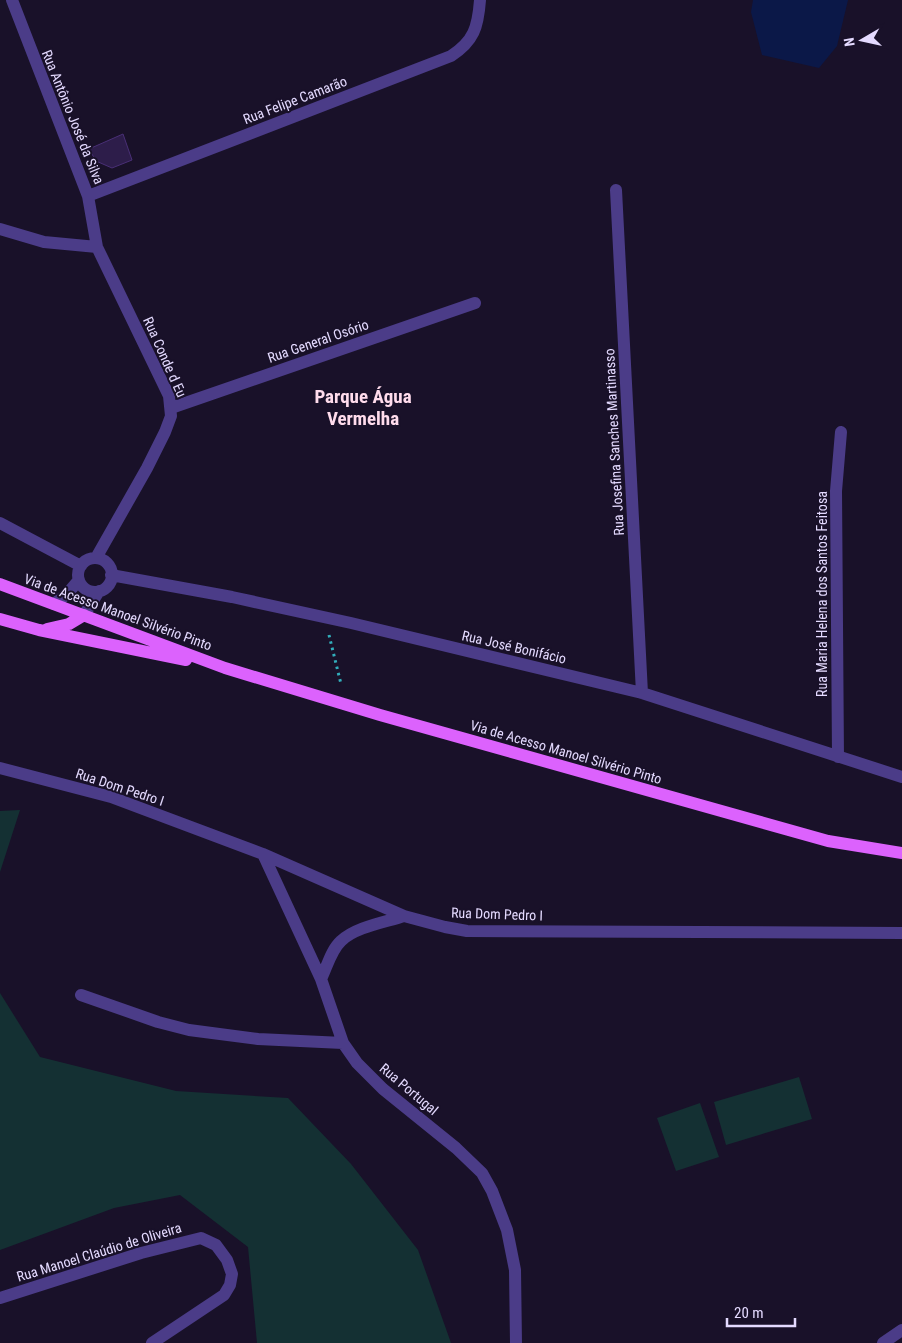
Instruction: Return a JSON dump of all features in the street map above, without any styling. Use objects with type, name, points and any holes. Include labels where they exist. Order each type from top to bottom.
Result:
[{"type":"main road","name":"Via de Acesso Manoel Silvério Pinto","points":[[0,584],[226,668],[346,704],[828,841],[902,853]]},
{"type":"main road","points":[[39,630],[69,624],[84,615]]},
{"type":"main road","name":"Via de Acesso Manoel Silvério Pinto","points":[[0,619],[39,630],[226,668]]},
{"type":"street","name":"Rua Antônio José da Silva","points":[[12,0],[88,196],[97,247]]},
{"type":"street","name":"Rua Felipe Camarão","points":[[88,196],[451,56],[469,42],[477,26],[480,0]]},
{"type":"street","name":"Rua Josefina Sanches Martinasso","points":[[616,190],[642,693]]},
{"type":"street","points":[[0,229],[44,242],[97,247]]},
{"type":"street","name":"Rua Conde d Eu","points":[[96,558],[147,468],[171,416],[169,396],[97,247]]},
{"type":"street","name":"Rua General Osório","points":[[171,408],[475,303]]},
{"type":"street","name":"Rua Maria Helena dos Santos Feitosa","points":[[838,757],[836,491],[841,432]]},
{"type":"street","points":[[0,523],[81,566]]},
{"type":"street","points":[[84,615],[100,591],[108,585],[112,575],[106,562],[96,558],[89,559],[79,570],[79,580],[85,588],[100,591]]},
{"type":"street","name":"Rua José Bonifácio","points":[[112,575],[232,597],[325,617],[642,693],[902,777]]},
{"type":"street","points":[[54,604],[67,594],[79,580]]},
{"type":"street","name":"Rua Dom Pedro I","points":[[0,768],[111,798],[263,854],[404,916],[467,931],[902,933]]},
{"type":"street","name":"Rua Portugal","points":[[263,854],[321,979],[343,1044],[357,1063],[384,1089],[456,1148],[482,1173],[492,1191],[507,1230],[515,1270],[516,1343]]},
{"type":"street","points":[[321,979],[332,954],[341,941],[353,933],[404,916]]},
{"type":"street","points":[[81,994],[158,1022],[189,1030],[258,1039],[343,1044]]},
{"type":"street","name":"Rua Manoel Claúdio de Oliveira","points":[[0,1298],[141,1253],[201,1238],[216,1245],[227,1260],[232,1274],[230,1284],[224,1295],[152,1343]]},
{"type":"street","points":[[883,1343],[902,1330]]},
{"type":"path","points":[[325,617],[346,704]]},
{"type":"green space","points":[[20,810],[0,872],[0,811]]},
{"type":"green space","points":[[0,993],[40,1057],[176,1091],[288,1098],[351,1164],[418,1250],[451,1343],[257,1343],[248,1247],[180,1195],[114,1208],[0,1250]]},
{"type":"green space","points":[[799,1077],[812,1119],[726,1145],[714,1102]]},
{"type":"green space","points":[[700,1103],[719,1157],[676,1171],[657,1118]]},
{"type":"shaded area","points":[[753,0],[848,0],[837,46],[819,68],[762,55],[751,12]]},
{"type":"building","points":[[123,134],[132,160],[112,168],[96,161],[89,149]]},
{"type":"district","name":"Parque Água Vermelha","points":[[363,407]]}]
